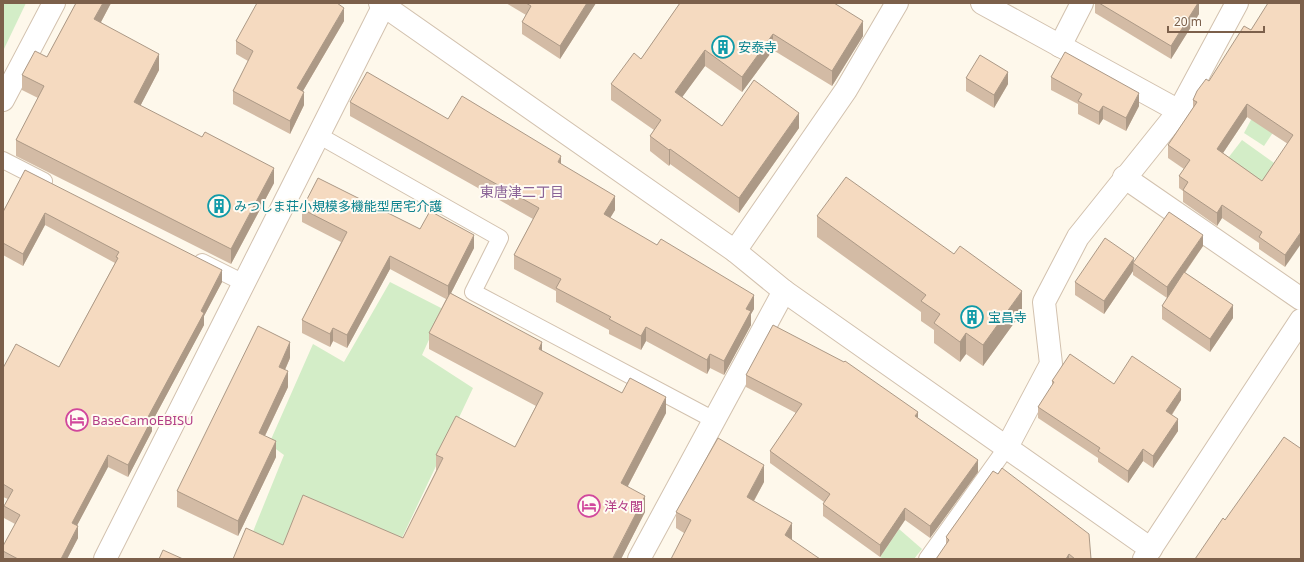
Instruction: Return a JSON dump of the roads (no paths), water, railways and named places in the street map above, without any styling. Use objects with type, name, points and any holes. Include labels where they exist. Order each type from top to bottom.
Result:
[{"type":"street","points":[[3,100],[54,3]]},
{"type":"street","points":[[735,251],[846,90],[897,3]]},
{"type":"street","points":[[982,3],[1179,111]]},
{"type":"street","points":[[1060,46],[1082,3]]},
{"type":"street","points":[[1007,447],[1051,364],[1044,302],[1078,237],[1124,177],[1179,111],[1237,3]]},
{"type":"street","points":[[105,559],[383,4],[735,251],[784,291],[1007,447],[1148,554],[1301,320]]},
{"type":"street","points":[[1124,177],[1301,299]]},
{"type":"street","points":[[639,559],[784,291]]},
{"type":"lane","points":[[318,135],[500,238],[473,292],[714,420]]},
{"type":"lane","points":[[3,160],[58,188]]},
{"type":"lane","points":[[189,255],[244,283]]},
{"type":"lane","points":[[927,559],[1007,447]]},
{"type":"place","name":"安泰寺","points":[[723,47]]},
{"type":"place","name":"みつしま荘小規模多機能型居宅介護","points":[[219,206]]},
{"type":"place","name":"宝昌寺","points":[[972,317]]},
{"type":"place","name":"BaseCamoEBISU","points":[[77,420]]},
{"type":"place","name":"洋々閣","points":[[589,506]]},
{"type":"district","name":"東唐津二丁目","points":[[522,191]]}]
